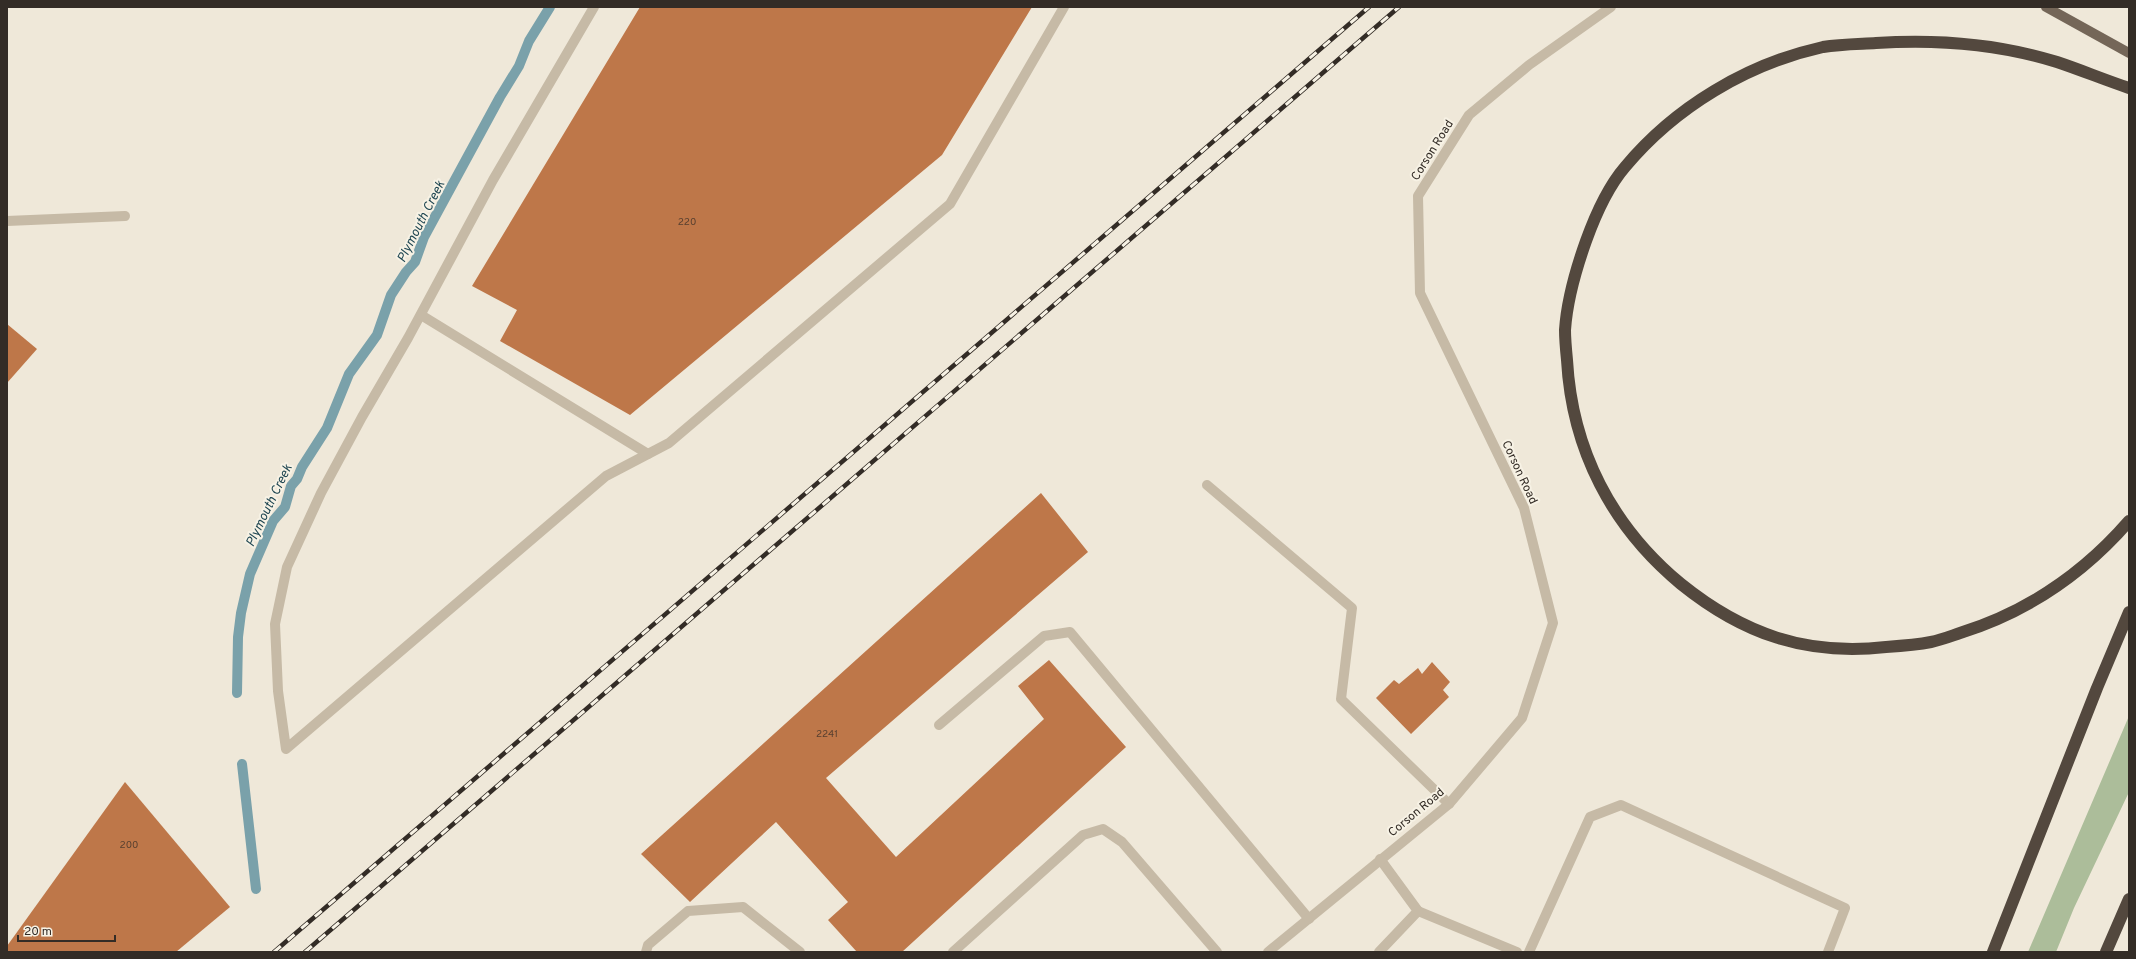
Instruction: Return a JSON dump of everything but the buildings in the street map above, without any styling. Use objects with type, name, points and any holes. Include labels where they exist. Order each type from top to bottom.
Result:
[{"type":"highway","points":[[2129,88],[2055,62],[2005,50],[1942,42],[1826,47],[1766,65],[1714,91],[1664,126],[1622,170],[1595,216],[1576,271],[1565,330],[1568,384],[1576,426],[1594,475],[1623,521],[1663,569],[1698,598],[1734,620],[1776,638],[1818,648],[1861,650],[1932,642],[1993,622],[2041,597],[2078,572],[2114,539],[2129,521]]},
{"type":"highway","points":[[1993,952],[2097,688],[2129,612]]},
{"type":"highway","points":[[2106,952],[2129,899]]},
{"type":"main road","points":[[2046,7],[2129,52]]},
{"type":"street","points":[[594,7],[493,180],[421,315],[321,492],[287,567],[275,624],[278,691],[286,749],[606,476],[669,443],[950,204],[1064,7]]},
{"type":"street","name":"Corson Road","points":[[1268,952],[1449,804],[1522,718],[1553,623],[1524,508],[1420,293],[1418,196],[1469,115],[1529,65],[1611,7]]},
{"type":"street","points":[[7,221],[125,216]]},
{"type":"street","points":[[421,315],[648,454]]},
{"type":"street","points":[[1207,485],[1352,608],[1341,698],[1449,804]]},
{"type":"street","points":[[939,725],[1044,636],[1070,632],[1308,919]]},
{"type":"street","points":[[1529,952],[1590,817],[1621,805],[1845,908],[1828,952]]},
{"type":"street","points":[[953,952],[1083,835],[1103,830],[1122,842],[1217,952]]},
{"type":"street","points":[[1380,859],[1418,911],[1517,952]]},
{"type":"street","points":[[646,952],[648,945],[688,912],[743,907],[800,952]]},
{"type":"street","points":[[1379,952],[1418,911]]},
{"type":"green space","points":[[2129,716],[2129,792],[2074,908],[2056,952],[2028,952]]},
{"type":"waterway","name":"Plymouth Creek","points":[[237,693],[238,637],[241,613],[250,574],[273,521],[285,507],[291,486],[297,479],[302,467],[327,428],[349,374],[377,335],[391,295],[406,272],[415,262],[424,237],[500,97],[519,66],[529,41],[550,7]]},
{"type":"waterway","name":"Plymouth Creek","points":[[242,764],[256,889]]},
{"type":"railway","points":[[274,952],[1369,7]]},
{"type":"railway","points":[[305,952],[1399,7]]}]
